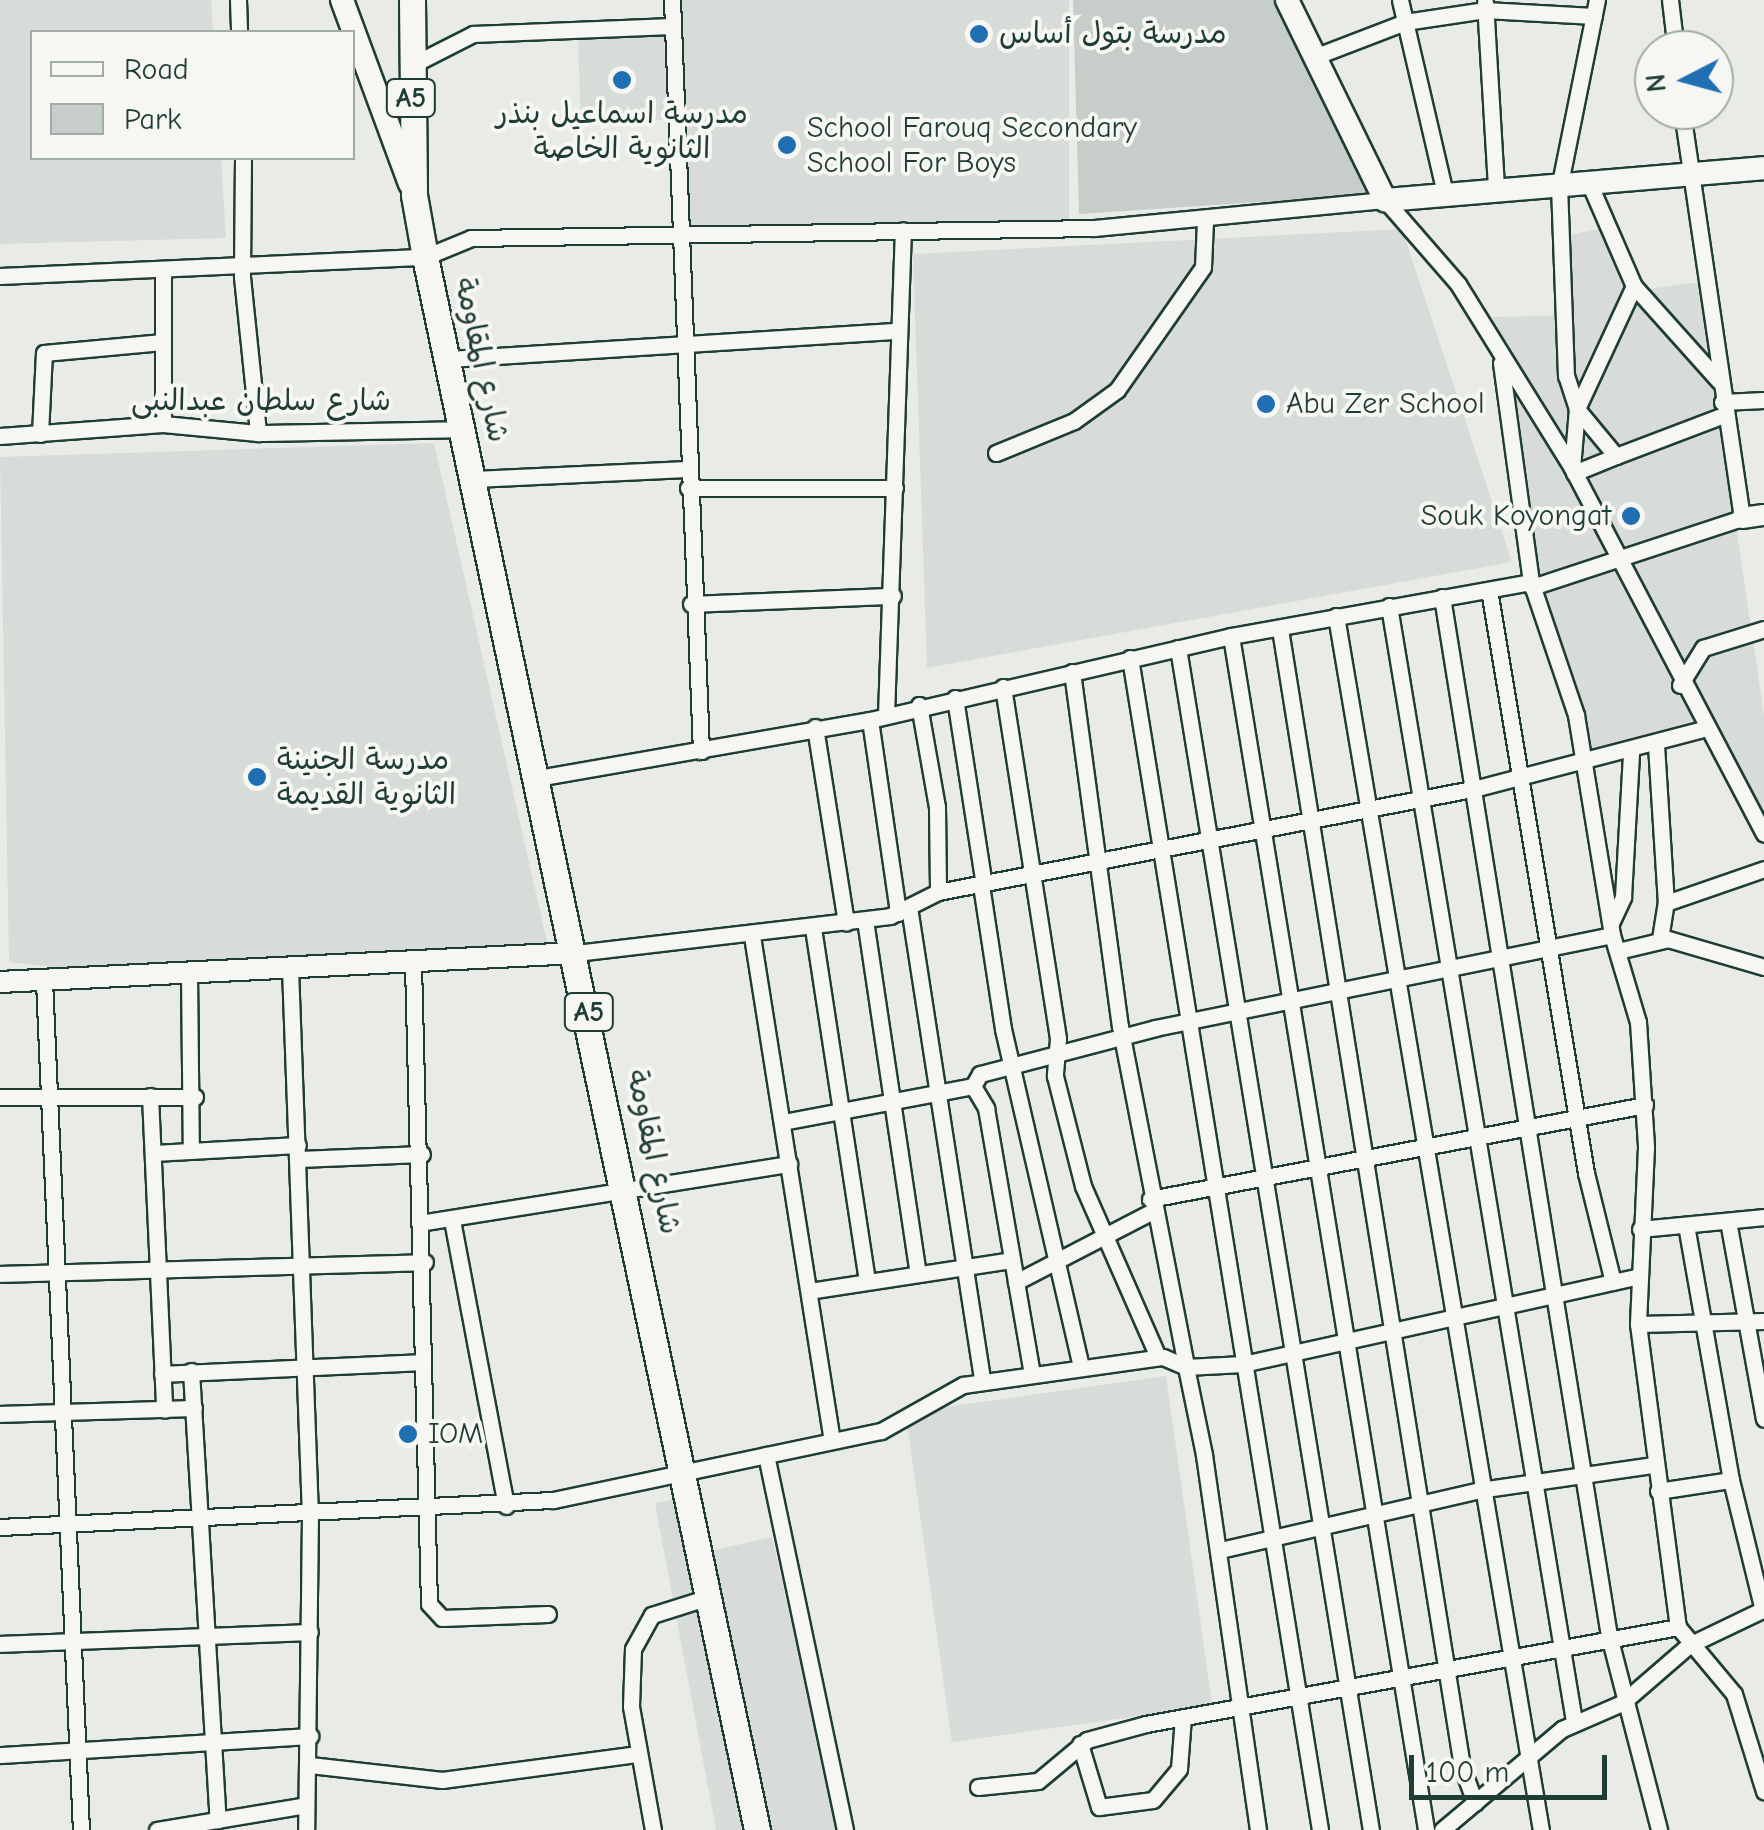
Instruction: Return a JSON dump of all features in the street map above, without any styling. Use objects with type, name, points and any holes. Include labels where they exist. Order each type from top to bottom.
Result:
[{"type":"highway","name":"A5","points":[[412,0],[414,195]]},
{"type":"highway","name":"شارع المقاومة","points":[[414,195],[424,257],[686,1472],[752,1829]]},
{"type":"main road","name":"A5","points":[[342,0],[353,30]]},
{"type":"main road","points":[[1287,0],[1385,200],[1496,187],[1558,188],[1764,168]]},
{"type":"main road","name":"A5","points":[[355,35],[414,195]]},
{"type":"street","points":[[238,0],[239,30]]},
{"type":"street","points":[[672,0],[691,604],[701,751]]},
{"type":"street","points":[[1400,0],[1445,192]]},
{"type":"street","points":[[1670,0],[1674,30]]},
{"type":"street","points":[[1314,57],[1405,22],[1485,5],[1596,8],[1558,188],[1566,376],[1577,409],[1616,456]]},
{"type":"street","points":[[1485,5],[1496,187]]},
{"type":"street","points":[[410,66],[473,34],[672,26]]},
{"type":"street","points":[[1688,130],[1700,174],[1719,381],[1742,518]]},
{"type":"street","points":[[243,160],[258,433]]},
{"type":"street","points":[[1590,185],[1634,286],[1719,381]]},
{"type":"street","points":[[0,276],[163,272],[246,262],[424,257],[471,238],[1205,221],[1385,200],[1445,265],[1573,471],[1680,685],[1764,834]]},
{"type":"street","points":[[996,452],[1074,422],[1117,390],[1203,268],[1205,221]]},
{"type":"street","points":[[902,230],[894,331],[893,596],[878,717],[904,910],[938,1092],[982,1382]]},
{"type":"street","points":[[163,272],[164,424]]},
{"type":"street","points":[[1573,471],[1577,409],[1634,286]]},
{"type":"street","points":[[448,359],[683,341],[894,331]]},
{"type":"street","points":[[40,434],[44,353],[162,342]]},
{"type":"street","points":[[1501,360],[1532,584],[1586,765],[1612,929],[1638,1022],[1644,1104],[1636,1277],[1638,1324],[1653,1464],[1678,1627],[1688,1645],[1734,1694],[1764,1792]]},
{"type":"street","points":[[1573,471],[1723,409],[1764,400]]},
{"type":"street","name":"شارع سلطان عبدالنبى","points":[[0,436],[164,424],[258,433],[462,428]]},
{"type":"street","points":[[474,479],[687,469]]},
{"type":"street","points":[[688,488],[895,488]]},
{"type":"street","points":[[537,778],[878,717],[1231,636],[1532,584],[1619,561],[1764,514]]},
{"type":"street","points":[[1489,590],[1526,777],[1578,1116],[1614,1282]]},
{"type":"street","points":[[691,604],[893,596]]},
{"type":"street","points":[[1442,597],[1477,788],[1499,962],[1609,1636],[1622,1702],[1659,1830]]},
{"type":"street","points":[[1389,606],[1574,1720]]},
{"type":"street","points":[[1336,616],[1399,979],[1422,1148],[1506,1658],[1541,1830]]},
{"type":"street","points":[[1280,628],[1316,822],[1448,1672],[1475,1803]]},
{"type":"street","points":[[1680,685],[1703,648],[1764,629]]},
{"type":"street","points":[[1231,636],[1396,1680],[1426,1830]]},
{"type":"street","points":[[1178,648],[1214,842],[1265,1180],[1298,1350],[1371,1830]]},
{"type":"street","points":[[1130,658],[1320,1830]]},
{"type":"street","points":[[1072,672],[1122,1038],[1220,1550],[1258,1830]]},
{"type":"street","points":[[1003,687],[1059,1052],[1056,1076],[1104,1242],[1158,1357]]},
{"type":"street","points":[[955,698],[982,885],[1057,1266],[1081,1366]]},
{"type":"street","points":[[919,705],[936,807],[938,892]]},
{"type":"street","points":[[815,728],[846,923]]},
{"type":"street","points":[[0,982],[576,953],[846,923],[904,910],[938,892],[1098,866],[1422,800],[1586,765],[1707,728]]},
{"type":"street","points":[[1656,744],[1666,904],[1660,939]]},
{"type":"street","points":[[1612,929],[1622,897],[1630,753]]},
{"type":"street","points":[[1666,904],[1764,868]]},
{"type":"street","points":[[865,920],[888,1101],[918,1274]]},
{"type":"street","points":[[812,928],[867,1280]]},
{"type":"street","points":[[973,1086],[980,1074],[1059,1052],[1188,1021],[1551,951],[1612,929]]},
{"type":"street","points":[[752,936],[832,1441]]},
{"type":"street","points":[[1618,951],[1660,939],[1764,966]]},
{"type":"street","points":[[414,964],[426,1222],[422,1362],[432,1612],[548,1614]]},
{"type":"street","points":[[290,968],[310,1516],[310,1765],[306,1830]]},
{"type":"street","points":[[189,973],[195,1097],[191,1151]]},
{"type":"street","points":[[44,980],[81,1830]]},
{"type":"street","points":[[783,1122],[973,1086]]},
{"type":"street","points":[[973,1086],[983,1096],[1032,1372]]},
{"type":"street","points":[[150,1096],[164,1410]]},
{"type":"street","points":[[0,1097],[195,1097]]},
{"type":"street","points":[[1016,1282],[1104,1242],[1152,1205],[1217,1187],[1644,1104]]},
{"type":"street","points":[[154,1152],[422,1154]]},
{"type":"street","points":[[426,1222],[626,1186],[788,1164]]},
{"type":"street","points":[[1640,1230],[1764,1217]]},
{"type":"street","points":[[452,1220],[506,1506]]},
{"type":"street","points":[[1728,1221],[1742,1322],[1764,1419]]},
{"type":"street","points":[[1442,1830],[1574,1720],[1622,1702],[1688,1645],[1764,1609],[1732,1480],[1700,1322],[1686,1226]]},
{"type":"street","points":[[0,1274],[302,1260],[425,1262]]},
{"type":"street","points":[[809,1291],[1012,1260]]},
{"type":"street","points":[[0,1527],[506,1506],[881,1431],[923,1400],[982,1382],[1158,1357],[1186,1367],[1242,1364],[1395,1327],[1507,1309],[1636,1277]]},
{"type":"street","points":[[1638,1324],[1764,1321]]},
{"type":"street","points":[[162,1374],[306,1362],[422,1362]]},
{"type":"street","points":[[192,1371],[204,1519],[218,1820]]},
{"type":"street","points":[[0,1414],[194,1408]]},
{"type":"street","points":[[766,1455],[845,1830]]},
{"type":"street","points":[[1220,1550],[1480,1490],[1653,1464]]},
{"type":"street","points":[[1658,1491],[1732,1480]]},
{"type":"street","points":[[653,1830],[636,1754],[631,1663],[642,1627],[710,1597]]},
{"type":"street","points":[[978,1787],[1042,1779],[1080,1744],[1183,1718],[1299,1702],[1609,1636],[1678,1627]]},
{"type":"street","points":[[0,1644],[310,1632]]},
{"type":"street","points":[[1080,1744],[1098,1807],[1153,1800],[1178,1769],[1183,1718]]},
{"type":"street","points":[[0,1754],[310,1736]]},
{"type":"street","points":[[310,1765],[442,1780],[636,1754]]},
{"type":"street","points":[[157,1830],[306,1805]]},
{"type":"shaded area","points":[[0,0],[211,0],[213,30],[30,30],[30,160],[221,160],[226,238],[0,244]]},
{"type":"shaded area","points":[[680,0],[1069,0],[1069,227],[680,227]]},
{"type":"shaded area","name":"مدرسة اسماعيل بنذر الثانوية الخاصة","points":[[664,36],[667,120],[581,123],[578,39]]},
{"type":"shaded area","points":[[1615,226],[1641,290],[1700,282],[1764,715],[1764,824],[1709,724],[1589,759],[1539,593],[1509,361],[1492,317],[1571,315],[1568,235]]},
{"type":"shaded area","points":[[1402,229],[1512,562],[927,668],[913,254]]},
{"type":"shaded area","name":"مدرسة الجنينة الثانوية القديمة","points":[[434,443],[550,955],[86,971],[9,962],[0,457]]},
{"type":"shaded area","points":[[1166,1376],[1212,1706],[952,1742],[906,1413]]},
{"type":"shaded area","points":[[682,1498],[749,1830],[716,1830],[655,1503]]},
{"type":"shaded area","points":[[772,1537],[839,1830],[764,1830],[711,1551]]},
{"type":"green space","points":[[1073,0],[1280,0],[1369,195],[1079,214]]},
{"type":"place","name":"مدرسة بتول أساس","points":[[979,34]]},
{"type":"place","name":"مدرسة اسماعيل بنذر الثانوية الخاصة","points":[[622,80]]},
{"type":"place","name":"School Farouq Secondary School For Boys","points":[[787,145]]},
{"type":"place","name":"Abu Zer School","points":[[1266,404]]},
{"type":"place","name":"Souk Koyongat","points":[[1631,516]]},
{"type":"place","name":"مدرسة الجنينة الثانوية القديمة","points":[[257,777]]},
{"type":"place","name":"IOM","points":[[408,1434]]}]
